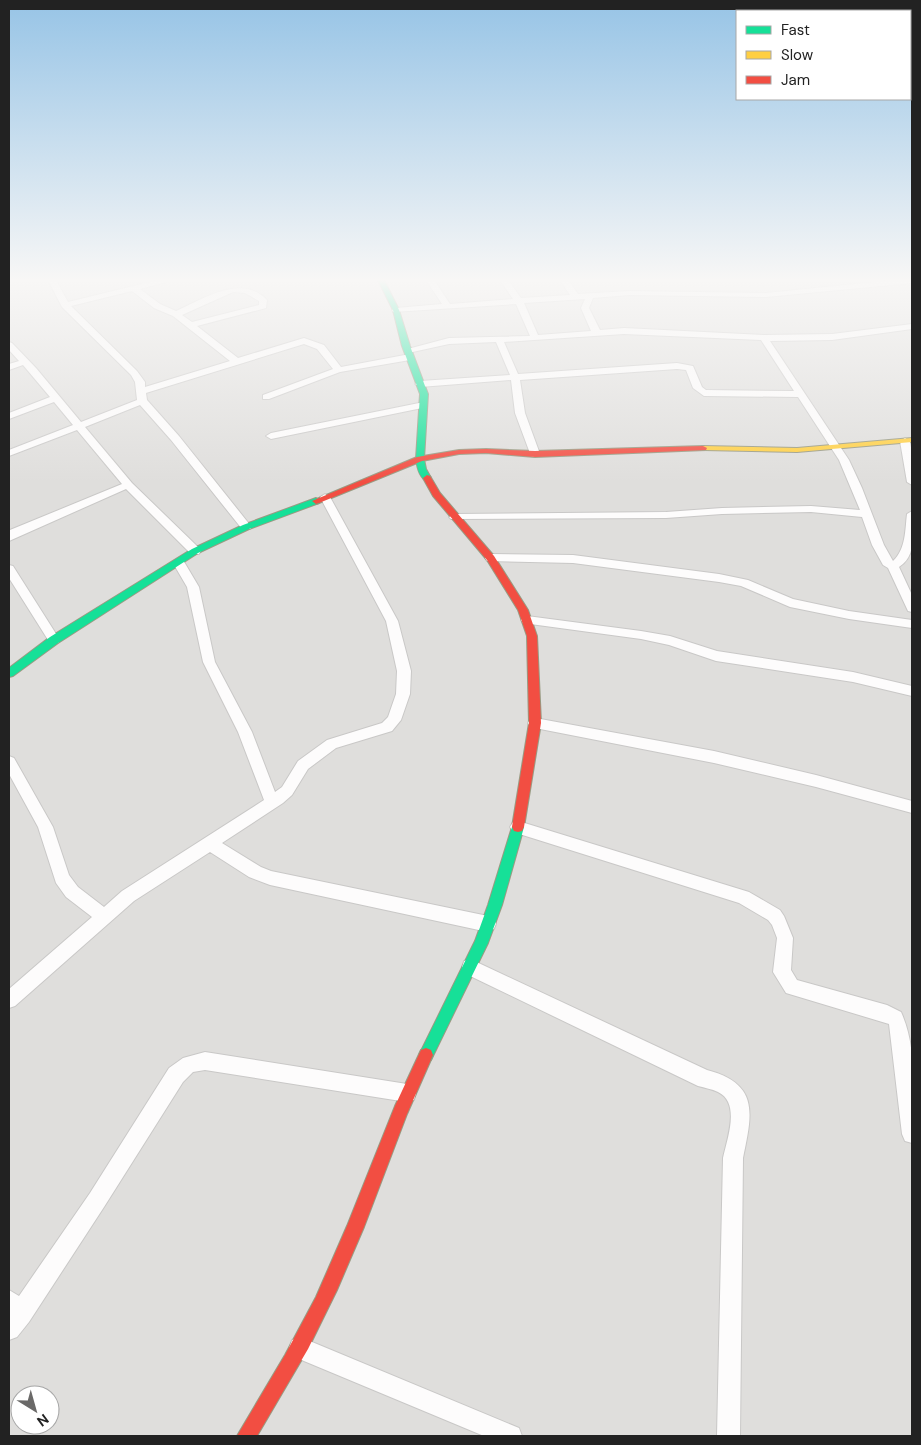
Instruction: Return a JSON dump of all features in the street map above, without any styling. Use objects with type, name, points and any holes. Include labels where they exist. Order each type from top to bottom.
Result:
[{"type":"street","points":[[108,347],[134,373],[140,382],[142,396],[246,527]]},
{"type":"street","points":[[219,347],[237,362]]},
{"type":"street","points":[[9,453],[80,426],[142,396],[283,347]]},
{"type":"street","points":[[320,347],[327,352],[338,370]]},
{"type":"street","points":[[246,1436],[300,1348],[332,1282],[407,1093],[470,967],[488,924],[518,827],[534,724],[533,644],[527,620],[491,558],[436,494],[422,469],[420,458],[424,394],[407,347]]},
{"type":"street","points":[[266,397],[338,370],[428,347]]},
{"type":"street","points":[[503,347],[515,377],[520,413],[535,454]]},
{"type":"street","points":[[770,347],[835,447],[857,488],[878,545],[887,562],[893,566],[912,608]]},
{"type":"street","points":[[12,354],[24,362],[56,398],[128,485],[195,551]]},
{"type":"street","points":[[9,367],[24,362]]},
{"type":"street","points":[[420,384],[677,366],[690,368],[698,388],[704,393],[801,394]]},
{"type":"street","points":[[9,416],[56,398]]},
{"type":"street","points":[[271,436],[328,426],[372,414],[424,405]]},
{"type":"street","points":[[9,673],[54,640],[195,551],[246,527],[325,498],[420,458],[486,450],[535,454],[714,448],[797,450],[908,440],[912,482]]},
{"type":"street","points":[[9,537],[14,533],[128,485]]},
{"type":"street","points":[[9,1000],[128,896],[272,803],[287,790],[303,764],[332,744],[379,731],[387,727],[394,720],[403,694],[404,671],[392,621],[325,498]]},
{"type":"street","points":[[455,517],[666,515],[722,511],[811,509],[866,514]]},
{"type":"street","points":[[893,566],[900,563],[905,556],[912,514]]},
{"type":"street","points":[[491,558],[572,559],[719,578],[744,583],[790,603],[849,615],[912,624]]},
{"type":"street","points":[[179,562],[193,587],[209,662],[245,732],[272,803]]},
{"type":"street","points":[[9,569],[14,588],[54,640]]},
{"type":"street","points":[[527,620],[641,635],[670,641],[716,656],[853,677],[912,691]]},
{"type":"street","points":[[534,724],[714,757],[912,807]]},
{"type":"street","points":[[9,762],[45,827],[62,878],[72,892],[104,917]]},
{"type":"street","points":[[518,827],[743,898],[774,916],[785,938],[782,972],[792,986],[895,1018],[899,1027],[912,1134]]},
{"type":"street","points":[[209,843],[255,872],[270,878],[488,924]]},
{"type":"street","points":[[470,967],[706,1079],[726,1086],[738,1099],[740,1116],[733,1158],[729,1436]]},
{"type":"street","points":[[13,1315],[176,1074],[189,1064],[205,1061],[407,1093]]},
{"type":"street","points":[[300,1348],[511,1436]]},
{"type":"shaded area","points":[[9,347],[912,347],[912,1436],[9,1436]]},
{"type":"traffic: fast","points":[[407,347],[424,394],[420,459],[422,469],[427,478]]},
{"type":"traffic: fast","points":[[9,673],[54,640],[195,551],[246,527],[316,501]]},
{"type":"traffic: fast","points":[[426,1055],[481,943],[495,905],[518,827]]},
{"type":"traffic: slow","points":[[703,448],[797,450],[912,440]]},
{"type":"traffic: jam","points":[[316,501],[420,459],[459,452],[486,451],[535,454],[703,448]]},
{"type":"traffic: jam","points":[[427,478],[436,494],[491,558],[523,610],[532,636],[535,723],[518,827]]},
{"type":"traffic: jam","points":[[246,1436],[291,1361],[322,1304],[344,1256],[400,1111],[426,1055]]}]
